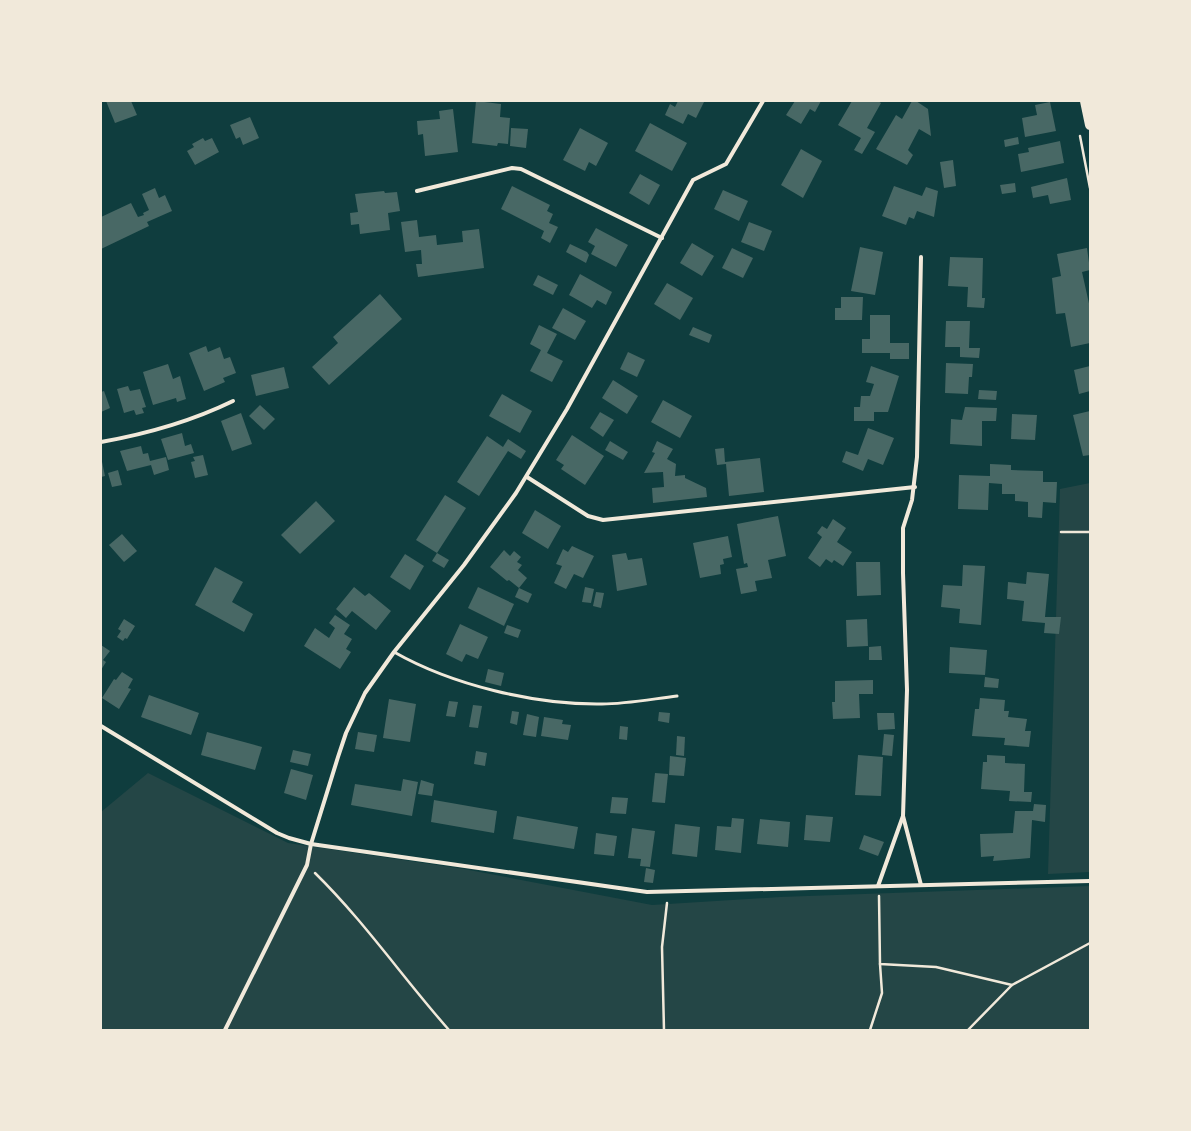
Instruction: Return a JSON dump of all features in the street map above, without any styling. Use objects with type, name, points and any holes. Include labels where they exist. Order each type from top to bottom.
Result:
[{"type":"main road","points":[[1085,101],[1090,125]]},
{"type":"street","points":[[225,1030],[307,865],[311,844],[346,733],[365,693],[394,652],[464,565],[526,477],[567,410],[693,180],[726,164],[763,101]]},
{"type":"street","points":[[417,191],[512,168],[528,170],[662,238]]},
{"type":"street","points":[[921,257],[915,487],[903,528],[907,690],[903,816],[922,885]]},
{"type":"street","points":[[101,442],[185,421],[209,413],[233,401]]},
{"type":"street","points":[[526,477],[588,516],[603,520],[915,487]]},
{"type":"street","points":[[101,726],[277,833],[311,844],[647,892],[1090,881]]},
{"type":"street","points":[[878,886],[903,816]]},
{"type":"lane","points":[[394,652],[414,663],[451,677],[503,692],[557,703],[603,704],[677,696]]},
{"type":"path","points":[[1079,130],[1090,188]]},
{"type":"path","points":[[1061,532],[1090,532]]},
{"type":"path","points":[[307,865],[336,893],[378,943],[416,993],[449,1030]]},
{"type":"path","points":[[870,1030],[882,993],[878,886]]},
{"type":"path","points":[[664,1030],[662,947],[669,891]]},
{"type":"path","points":[[968,1030],[1012,985],[1090,943]]},
{"type":"path","points":[[880,964],[936,967],[1012,985]]},
{"type":"shaded area","points":[[1090,483],[1090,872],[1048,874],[1060,489]]},
{"type":"shaded area","points":[[148,773],[288,843],[464,869],[652,905],[780,897],[1090,886],[1090,1030],[101,1030],[101,812]]},
{"type":"building","points":[[106,101],[131,101],[137,115],[115,123]]},
{"type":"building","points":[[476,101],[501,104],[500,117],[510,118],[508,144],[498,143],[497,146],[472,143]]},
{"type":"building","points":[[678,101],[704,102],[696,118],[688,114],[683,124],[665,115],[670,104],[675,107]]},
{"type":"building","points":[[795,101],[821,101],[815,112],[810,109],[801,124],[786,115]]},
{"type":"building","points":[[852,101],[878,101],[881,103],[867,128],[875,132],[862,154],[854,150],[861,138],[838,125]]},
{"type":"building","points":[[912,101],[916,101],[928,109],[931,136],[919,129],[908,150],[913,155],[907,165],[876,149],[896,115],[902,119]]},
{"type":"building","points":[[1050,102],[1056,131],[1025,137],[1022,118],[1037,115],[1035,105]]},
{"type":"building","points":[[453,109],[458,152],[425,156],[423,134],[418,135],[417,121],[440,119],[439,111]]},
{"type":"building","points":[[250,117],[259,138],[243,145],[240,137],[236,139],[230,125]]},
{"type":"building","points":[[650,123],[687,143],[672,171],[635,151]]},
{"type":"building","points":[[511,128],[528,129],[526,148],[510,146]]},
{"type":"building","points":[[580,128],[608,143],[596,166],[589,162],[585,171],[563,160]]},
{"type":"building","points":[[1018,137],[1019,144],[1005,147],[1004,140]]},
{"type":"building","points":[[203,138],[205,141],[212,138],[219,152],[195,165],[187,151],[194,147],[192,144]]},
{"type":"building","points":[[1060,141],[1064,163],[1021,172],[1018,154],[1029,152],[1028,148]]},
{"type":"building","points":[[801,149],[822,161],[803,198],[781,185]]},
{"type":"building","points":[[953,160],[956,186],[944,188],[940,162]]},
{"type":"building","points":[[640,174],[660,185],[649,205],[629,193]]},
{"type":"building","points":[[1067,178],[1071,200],[1050,204],[1048,195],[1033,198],[1031,187]]},
{"type":"building","points":[[1015,183],[1016,192],[1002,194],[1000,185]]},
{"type":"building","points":[[512,186],[550,205],[547,211],[553,214],[549,223],[558,227],[550,243],[541,238],[544,231],[501,209]]},
{"type":"building","points":[[894,186],[922,196],[926,187],[938,191],[934,217],[917,211],[914,219],[909,217],[906,225],[882,216]]},
{"type":"building","points":[[155,188],[159,198],[165,195],[172,211],[147,222],[149,226],[101,249],[101,217],[131,203],[138,217],[144,215],[143,213],[149,210],[142,194]]},
{"type":"building","points":[[723,190],[748,201],[739,221],[714,209]]},
{"type":"building","points":[[384,191],[385,193],[397,192],[400,211],[388,213],[390,230],[360,234],[359,224],[351,225],[350,213],[358,212],[355,194]]},
{"type":"building","points":[[417,220],[419,237],[436,235],[437,245],[463,242],[462,231],[479,229],[484,268],[418,277],[416,264],[422,264],[421,250],[405,252],[401,222]]},
{"type":"building","points":[[749,222],[772,231],[764,251],[741,242]]},
{"type":"building","points":[[596,228],[628,245],[616,267],[591,254],[595,246],[588,242]]},
{"type":"building","points":[[692,243],[714,256],[702,276],[680,263]]},
{"type":"building","points":[[570,244],[587,252],[589,255],[586,263],[566,252]]},
{"type":"building","points":[[860,247],[883,252],[875,295],[851,291]]},
{"type":"building","points":[[732,248],[753,258],[743,278],[722,268]]},
{"type":"building","points":[[1087,248],[1090,270],[1082,272],[1090,308],[1090,343],[1071,347],[1065,313],[1056,314],[1052,278],[1061,276],[1057,254]]},
{"type":"building","points":[[950,257],[983,258],[982,298],[985,298],[984,308],[967,307],[968,287],[948,286]]},
{"type":"building","points":[[580,274],[612,292],[606,305],[597,300],[592,308],[569,295]]},
{"type":"building","points":[[538,275],[558,285],[553,295],[533,285]]},
{"type":"building","points":[[667,283],[693,298],[680,320],[654,304]]},
{"type":"building","points":[[380,294],[402,319],[329,385],[312,367],[338,343],[333,337]]},
{"type":"building","points":[[841,297],[863,297],[862,320],[835,320],[835,308],[841,308]]},
{"type":"building","points":[[563,308],[586,321],[575,340],[552,328]]},
{"type":"building","points":[[870,315],[890,315],[890,343],[909,343],[909,359],[890,359],[890,353],[862,353],[862,339],[870,339]]},
{"type":"building","points":[[946,321],[970,321],[969,348],[980,348],[979,358],[960,357],[960,347],[945,347]]},
{"type":"building","points":[[539,325],[557,334],[547,353],[563,361],[552,382],[530,371],[541,350],[530,344]]},
{"type":"building","points":[[693,327],[712,335],[709,343],[689,335]]},
{"type":"building","points":[[206,346],[208,352],[220,347],[224,359],[230,357],[236,373],[223,378],[225,382],[204,391],[189,353]]},
{"type":"building","points":[[628,352],[645,360],[637,377],[620,369]]},
{"type":"building","points":[[946,363],[973,364],[972,377],[969,377],[968,394],[945,393]]},
{"type":"building","points":[[168,364],[173,379],[180,376],[186,399],[177,402],[176,398],[153,405],[143,372]]},
{"type":"building","points":[[871,366],[899,376],[888,412],[874,412],[874,421],[854,421],[854,407],[860,407],[861,396],[870,396],[874,384],[866,382]]},
{"type":"building","points":[[1090,366],[1090,391],[1079,394],[1074,370]]},
{"type":"building","points":[[284,367],[289,388],[256,396],[251,375]]},
{"type":"building","points":[[613,380],[638,396],[627,414],[602,398]]},
{"type":"building","points":[[128,386],[130,391],[140,389],[146,407],[142,408],[144,413],[136,415],[134,410],[124,413],[117,389]]},
{"type":"building","points":[[979,390],[997,391],[996,400],[978,399]]},
{"type":"building","points":[[104,391],[110,408],[101,412],[101,392]]},
{"type":"building","points":[[502,394],[532,411],[520,433],[489,416]]},
{"type":"building","points":[[663,400],[692,416],[680,438],[651,422]]},
{"type":"building","points":[[260,405],[275,419],[264,430],[249,416]]},
{"type":"building","points":[[965,407],[997,408],[996,421],[982,421],[982,446],[950,444],[951,419],[962,420]]},
{"type":"building","points":[[1090,411],[1090,455],[1083,456],[1073,415]]},
{"type":"building","points":[[600,412],[614,420],[603,437],[590,428]]},
{"type":"building","points":[[241,413],[252,444],[232,451],[221,421]]},
{"type":"building","points":[[1012,414],[1037,415],[1035,440],[1011,439]]},
{"type":"building","points":[[868,428],[894,438],[883,465],[868,459],[863,471],[842,462],[846,451],[858,455]]},
{"type":"building","points":[[182,433],[185,446],[191,444],[194,453],[168,460],[161,439]]},
{"type":"building","points":[[572,435],[604,456],[585,485],[561,469],[564,465],[556,460]]},
{"type":"building","points":[[487,436],[503,447],[508,439],[526,451],[521,459],[508,451],[479,496],[457,482]]},
{"type":"building","points":[[610,441],[628,452],[623,460],[605,450]]},
{"type":"building","points":[[657,441],[673,449],[667,459],[676,464],[675,476],[685,475],[685,478],[706,488],[707,497],[653,503],[652,488],[664,487],[663,472],[644,473],[655,453],[652,452]]},
{"type":"building","points":[[141,446],[143,454],[148,453],[150,461],[166,457],[169,470],[154,475],[151,465],[127,471],[120,451]]},
{"type":"building","points":[[724,448],[725,462],[760,458],[764,492],[729,496],[726,464],[717,465],[715,449]]},
{"type":"building","points":[[203,455],[208,475],[195,478],[191,462],[195,461],[193,457]]},
{"type":"building","points":[[101,457],[105,476],[101,477]]},
{"type":"building","points":[[990,464],[1011,465],[1011,470],[1043,471],[1043,482],[1057,482],[1056,503],[1043,502],[1042,518],[1028,517],[1028,502],[1015,501],[1015,494],[1002,494],[1002,484],[989,483],[988,510],[958,509],[959,475],[990,476]]},
{"type":"building","points":[[118,470],[122,485],[112,487],[108,473]]},
{"type":"building","points":[[445,495],[466,508],[437,553],[416,540]]},
{"type":"building","points":[[316,501],[335,521],[300,554],[281,535]]},
{"type":"building","points":[[535,510],[561,526],[548,549],[522,533]]},
{"type":"building","points":[[778,516],[786,556],[768,560],[772,578],[755,581],[757,591],[741,594],[736,569],[748,567],[747,563],[744,564],[737,524]]},
{"type":"building","points":[[833,519],[846,528],[837,542],[852,552],[843,566],[834,560],[832,563],[826,559],[820,567],[808,558],[822,537],[817,533],[822,526],[827,529]]},
{"type":"building","points":[[122,534],[137,551],[124,562],[109,545]]},
{"type":"building","points":[[728,536],[732,557],[723,559],[724,564],[720,565],[721,574],[700,578],[693,543]]},
{"type":"building","points":[[572,546],[594,556],[583,578],[574,574],[566,589],[554,583],[562,566],[556,564],[563,549],[568,552]]},
{"type":"building","points":[[504,550],[510,556],[514,551],[521,557],[517,562],[522,565],[518,570],[527,578],[519,588],[509,580],[507,581],[490,567]]},
{"type":"building","points":[[437,553],[449,560],[444,568],[432,561]]},
{"type":"building","points":[[626,553],[628,560],[642,558],[647,585],[617,591],[612,555]]},
{"type":"building","points":[[405,554],[424,566],[410,590],[390,577]]},
{"type":"building","points":[[856,562],[880,562],[881,595],[857,596]]},
{"type":"building","points":[[963,565],[985,566],[981,625],[959,623],[960,609],[941,607],[943,585],[962,586]]},
{"type":"building","points":[[215,567],[243,582],[232,602],[253,614],[244,632],[195,605]]},
{"type":"building","points":[[1027,572],[1049,574],[1045,617],[1061,617],[1059,634],[1044,633],[1045,623],[1022,621],[1024,601],[1007,599],[1008,582],[1026,584]]},
{"type":"building","points":[[354,587],[365,596],[369,593],[391,611],[376,630],[352,611],[346,618],[336,609]]},
{"type":"building","points":[[478,587],[514,604],[504,626],[468,608]]},
{"type":"building","points":[[585,587],[594,589],[591,603],[582,602]]},
{"type":"building","points":[[519,588],[532,594],[528,603],[515,597]]},
{"type":"building","points":[[596,592],[604,593],[601,608],[593,606]]},
{"type":"building","points":[[335,615],[350,625],[344,634],[352,639],[346,649],[351,652],[340,669],[304,646],[315,628],[329,638],[335,628],[329,623]]},
{"type":"building","points":[[124,619],[135,626],[127,639],[125,638],[123,641],[117,637],[121,631],[118,629]]},
{"type":"building","points":[[867,619],[868,646],[847,647],[846,620]]},
{"type":"building","points":[[460,624],[488,637],[478,659],[466,654],[462,662],[446,654]]},
{"type":"building","points":[[507,625],[521,630],[518,638],[504,633]]},
{"type":"building","points":[[101,645],[110,651],[103,660],[106,662],[101,670]]},
{"type":"building","points":[[881,646],[882,660],[869,660],[869,647]]},
{"type":"building","points":[[950,647],[987,650],[985,675],[949,673]]},
{"type":"building","points":[[488,669],[504,673],[501,686],[485,682]]},
{"type":"building","points":[[122,672],[133,679],[128,688],[131,689],[119,709],[102,698],[114,679],[116,680]]},
{"type":"building","points":[[985,677],[999,679],[998,688],[984,687]]},
{"type":"building","points":[[873,680],[873,694],[859,694],[860,718],[833,719],[832,702],[835,702],[835,681]]},
{"type":"building","points":[[149,695],[199,713],[191,735],[141,717]]},
{"type":"building","points":[[980,698],[1005,700],[1004,711],[1009,711],[1008,717],[1027,719],[1025,731],[1031,731],[1029,747],[1004,745],[1005,738],[972,736],[975,709],[979,709]]},
{"type":"building","points":[[389,699],[416,704],[410,742],[383,738]]},
{"type":"building","points":[[449,701],[458,702],[455,717],[446,716]]},
{"type":"building","points":[[473,705],[482,706],[478,728],[469,727]]},
{"type":"building","points":[[512,711],[519,712],[517,725],[510,723]]},
{"type":"building","points":[[659,712],[670,713],[669,723],[658,721]]},
{"type":"building","points":[[877,713],[894,713],[895,729],[878,730]]},
{"type":"building","points":[[527,714],[539,717],[536,737],[523,735]]},
{"type":"building","points":[[544,717],[563,720],[562,724],[571,725],[568,740],[541,736]]},
{"type":"building","points":[[620,726],[628,727],[627,740],[619,739]]},
{"type":"building","points":[[207,732],[262,747],[255,770],[201,755]]},
{"type":"building","points":[[358,732],[377,735],[374,752],[355,749]]},
{"type":"building","points":[[884,734],[894,735],[892,756],[882,755]]},
{"type":"building","points":[[677,736],[685,737],[684,756],[676,755]]},
{"type":"building","points":[[293,750],[311,754],[308,766],[290,762]]},
{"type":"building","points":[[476,751],[487,753],[485,766],[474,764]]},
{"type":"building","points":[[858,755],[883,757],[881,796],[855,795]]},
{"type":"building","points":[[987,755],[1005,756],[1005,763],[1025,764],[1024,792],[1032,792],[1031,802],[1009,801],[1010,791],[981,789],[983,762],[987,762]]},
{"type":"building","points":[[670,756],[686,758],[684,776],[669,775]]},
{"type":"building","points":[[291,769],[313,775],[306,800],[284,793]]},
{"type":"building","points":[[655,773],[668,774],[665,803],[652,802]]},
{"type":"building","points":[[403,779],[418,782],[412,816],[351,805],[355,784],[401,791]]},
{"type":"building","points":[[421,780],[434,784],[432,796],[418,794]]},
{"type":"building","points":[[612,797],[628,798],[626,814],[610,813]]},
{"type":"building","points":[[434,800],[497,811],[494,833],[431,822]]},
{"type":"building","points":[[1034,804],[1046,805],[1045,822],[1032,820],[1030,858],[993,861],[994,856],[981,857],[980,834],[1013,833],[1015,811],[1033,811]]},
{"type":"building","points":[[806,815],[833,817],[830,842],[804,840]]},
{"type":"building","points":[[517,816],[578,827],[574,849],[513,839]]},
{"type":"building","points":[[732,818],[744,819],[741,853],[715,850],[717,826],[731,827]]},
{"type":"building","points":[[760,819],[790,822],[788,847],[757,844]]},
{"type":"building","points":[[675,824],[700,827],[697,857],[672,854]]},
{"type":"building","points":[[632,828],[655,831],[650,867],[640,866],[641,859],[628,858]]},
{"type":"building","points":[[596,833],[617,836],[614,856],[594,854]]},
{"type":"building","points":[[864,835],[884,842],[878,856],[859,849]]},
{"type":"building","points":[[646,868],[655,870],[653,883],[644,882]]}]
